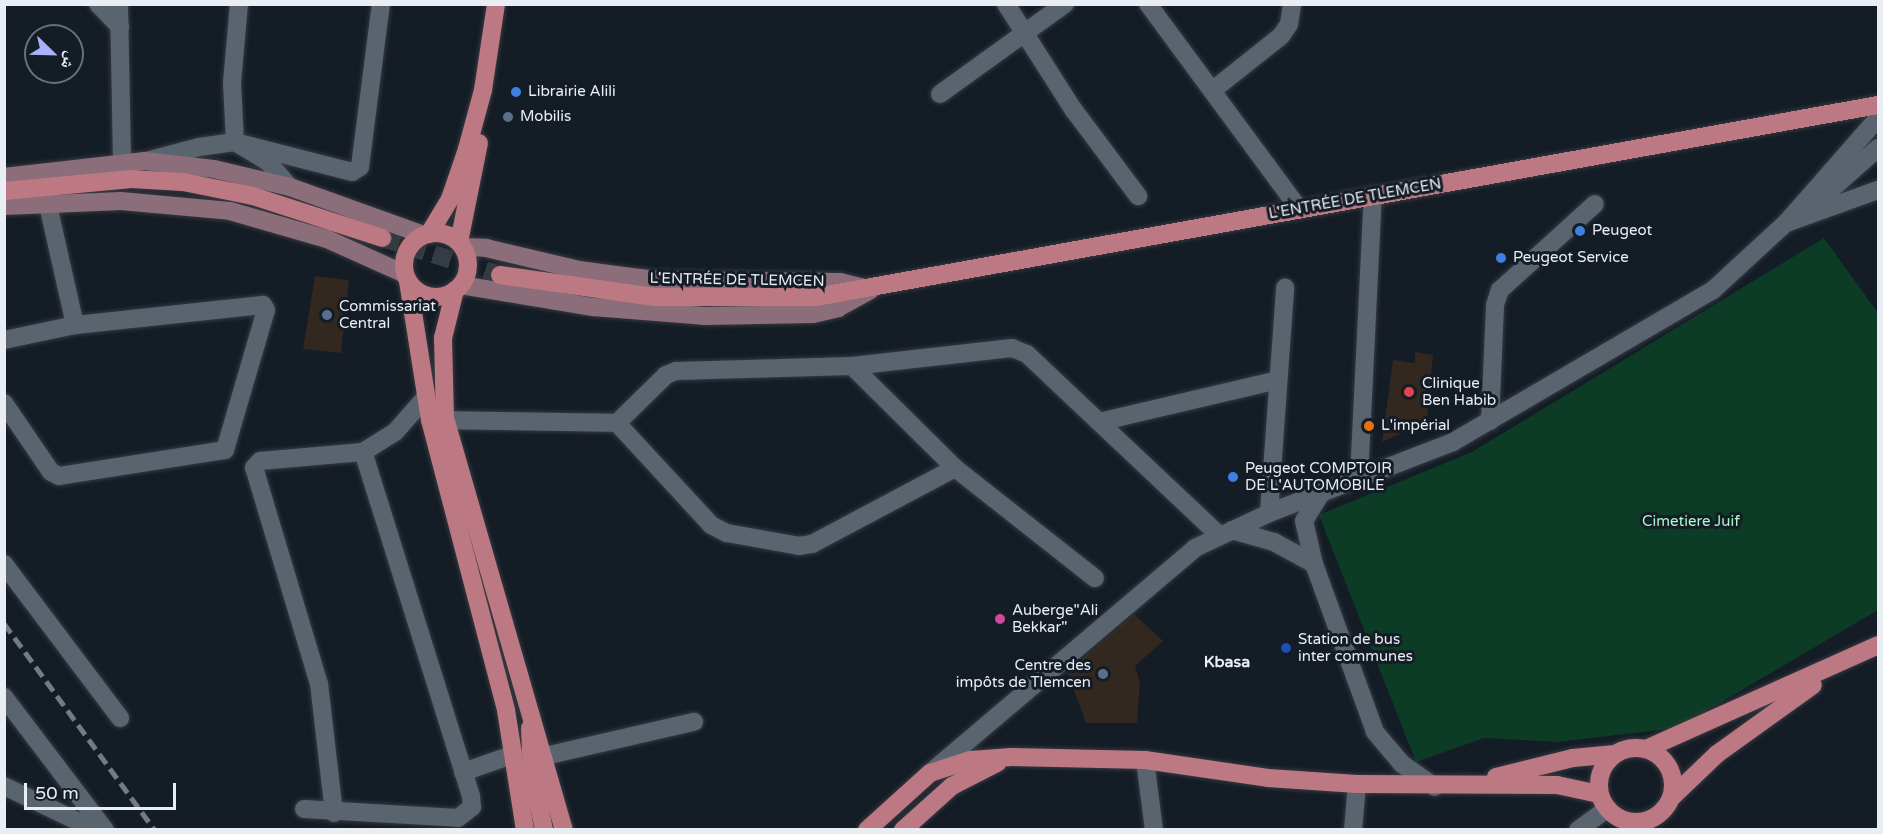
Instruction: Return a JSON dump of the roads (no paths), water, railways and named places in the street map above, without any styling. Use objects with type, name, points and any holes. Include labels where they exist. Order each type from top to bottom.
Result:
[{"type":"main road","points":[[496,4],[483,90],[481,129],[461,245],[468,270],[458,288],[443,338],[439,425],[506,710],[515,754],[525,830]]},
{"type":"main road","points":[[483,90],[455,186],[427,234],[410,247],[407,277],[425,398],[439,425],[529,702],[564,830]]},
{"type":"main road","name":"L'ENTRÉE DE TLEMCEN","points":[[500,275],[654,297],[788,299],[870,290],[1373,195],[1878,105]]},
{"type":"main road","points":[[4,177],[145,161],[214,169],[290,187],[427,234],[440,233],[461,245]]},
{"type":"main road","points":[[4,190],[158,179],[254,196],[382,238]]},
{"type":"main road","points":[[4,206],[47,201],[183,204],[230,211],[327,239],[407,277],[415,289],[435,297],[458,288]]},
{"type":"main road","name":"L'ENTRÉE DE TLEMCEN","points":[[461,245],[486,248],[579,270],[656,280],[840,282],[870,290]]},
{"type":"main road","name":"L'ENTRÉE DE TLEMCEN","points":[[458,288],[593,308],[704,316],[813,314],[838,308],[870,290]]},
{"type":"main road","points":[[1475,783],[1573,758],[1615,754],[1625,749],[1646,749],[1846,662],[1878,645]]},
{"type":"main road","points":[[867,830],[930,772],[970,760],[1012,757],[1145,760],[1268,778],[1357,784],[1435,787],[1475,783],[1557,785],[1603,802],[1626,822],[1641,825],[1666,807],[1671,798],[1717,754],[1846,662]]},
{"type":"main road","points":[[529,702],[532,770],[544,830]]},
{"type":"main road","points":[[506,710],[532,770]]},
{"type":"main road","points":[[1646,749],[1666,763],[1673,786],[1671,798]]},
{"type":"main road","points":[[1603,802],[1601,771],[1615,754]]},
{"type":"main road","points":[[903,830],[952,786],[1012,757]]},
{"type":"street","points":[[98,4],[120,27]]},
{"type":"street","points":[[119,4],[122,163]]},
{"type":"street","points":[[235,142],[232,83],[239,4]]},
{"type":"street","points":[[145,161],[199,147],[235,142],[358,171],[381,4]]},
{"type":"street","points":[[1006,4],[1022,33],[1138,196]]},
{"type":"street","points":[[940,94],[1065,4]]},
{"type":"street","points":[[1148,4],[1299,209]]},
{"type":"street","points":[[1213,90],[1281,36],[1289,24],[1292,4]]},
{"type":"street","points":[[930,772],[1195,548],[1269,513],[1453,442],[1713,290],[1787,222],[1878,118]]},
{"type":"street","points":[[235,142],[268,162],[290,187]]},
{"type":"street","points":[[1787,222],[1843,181],[1878,148]]},
{"type":"street","points":[[1843,181],[1857,198]]},
{"type":"street","points":[[1787,222],[1878,190]]},
{"type":"street","points":[[1359,478],[1373,195]]},
{"type":"street","points":[[47,201],[75,325]]},
{"type":"street","points":[[1490,421],[1495,305],[1500,290],[1595,204]]},
{"type":"street","points":[[1269,513],[1285,288]]},
{"type":"street","points":[[4,340],[75,325],[263,305],[266,310],[225,450],[59,476],[51,472],[4,403]]},
{"type":"street","points":[[439,425],[483,421],[617,423],[666,375],[676,371],[852,366],[1012,348],[1027,354],[1099,422],[1226,533],[1274,542],[1314,564]]},
{"type":"street","points":[[852,366],[956,468],[1095,578]]},
{"type":"street","points":[[1099,422],[1278,380]]},
{"type":"street","points":[[334,813],[319,684],[254,471],[260,462],[363,452],[396,431],[425,398]]},
{"type":"street","points":[[617,423],[711,525],[727,533],[799,546],[812,544],[956,468]]},
{"type":"street","points":[[304,809],[334,813],[464,816],[472,801],[363,452]]},
{"type":"street","points":[[1322,492],[1304,521],[1314,564],[1375,732],[1402,764],[1435,787]]},
{"type":"street","points":[[4,564],[120,718]]},
{"type":"street","points":[[4,697],[105,830]]},
{"type":"street","points":[[545,756],[694,722]]},
{"type":"street","points":[[463,772],[515,754]]},
{"type":"street","points":[[1145,760],[1154,830]]},
{"type":"street","points":[[1353,830],[1357,784]]},
{"type":"street","points":[[4,786],[96,830]]},
{"type":"street","points":[[1578,830],[1603,802]]},
{"type":"tunnel","points":[[382,238],[500,275]]},
{"type":"railway","points":[[4,623],[155,830]]},
{"type":"place","name":"Librairie Alili","points":[[516,92]]},
{"type":"place","name":"Mobilis","points":[[508,117]]},
{"type":"place","name":"Peugeot","points":[[1580,231]]},
{"type":"place","name":"Peugeot Service","points":[[1501,258]]},
{"type":"place","name":"Commissariat Central","points":[[327,315]]},
{"type":"place","name":"Clinique Ben Habib","points":[[1409,392]]},
{"type":"place","name":"L'impérial","points":[[1369,426]]},
{"type":"place","name":"Peugeot COMPTOIR DE L'AUTOMOBILE","points":[[1233,477]]},
{"type":"place","name":"Auberge\"Ali Bekkar\"","points":[[1000,619]]},
{"type":"place","name":"Station de bus inter communes","points":[[1286,648]]},
{"type":"place","name":"Centre des impôts de Tlemcen","points":[[1103,674]]},
{"type":"district","name":"Kbasa","points":[[1227,662]]},
{"type":"park label","name":"Cimetiere Juif","points":[[1691,522]]}]
